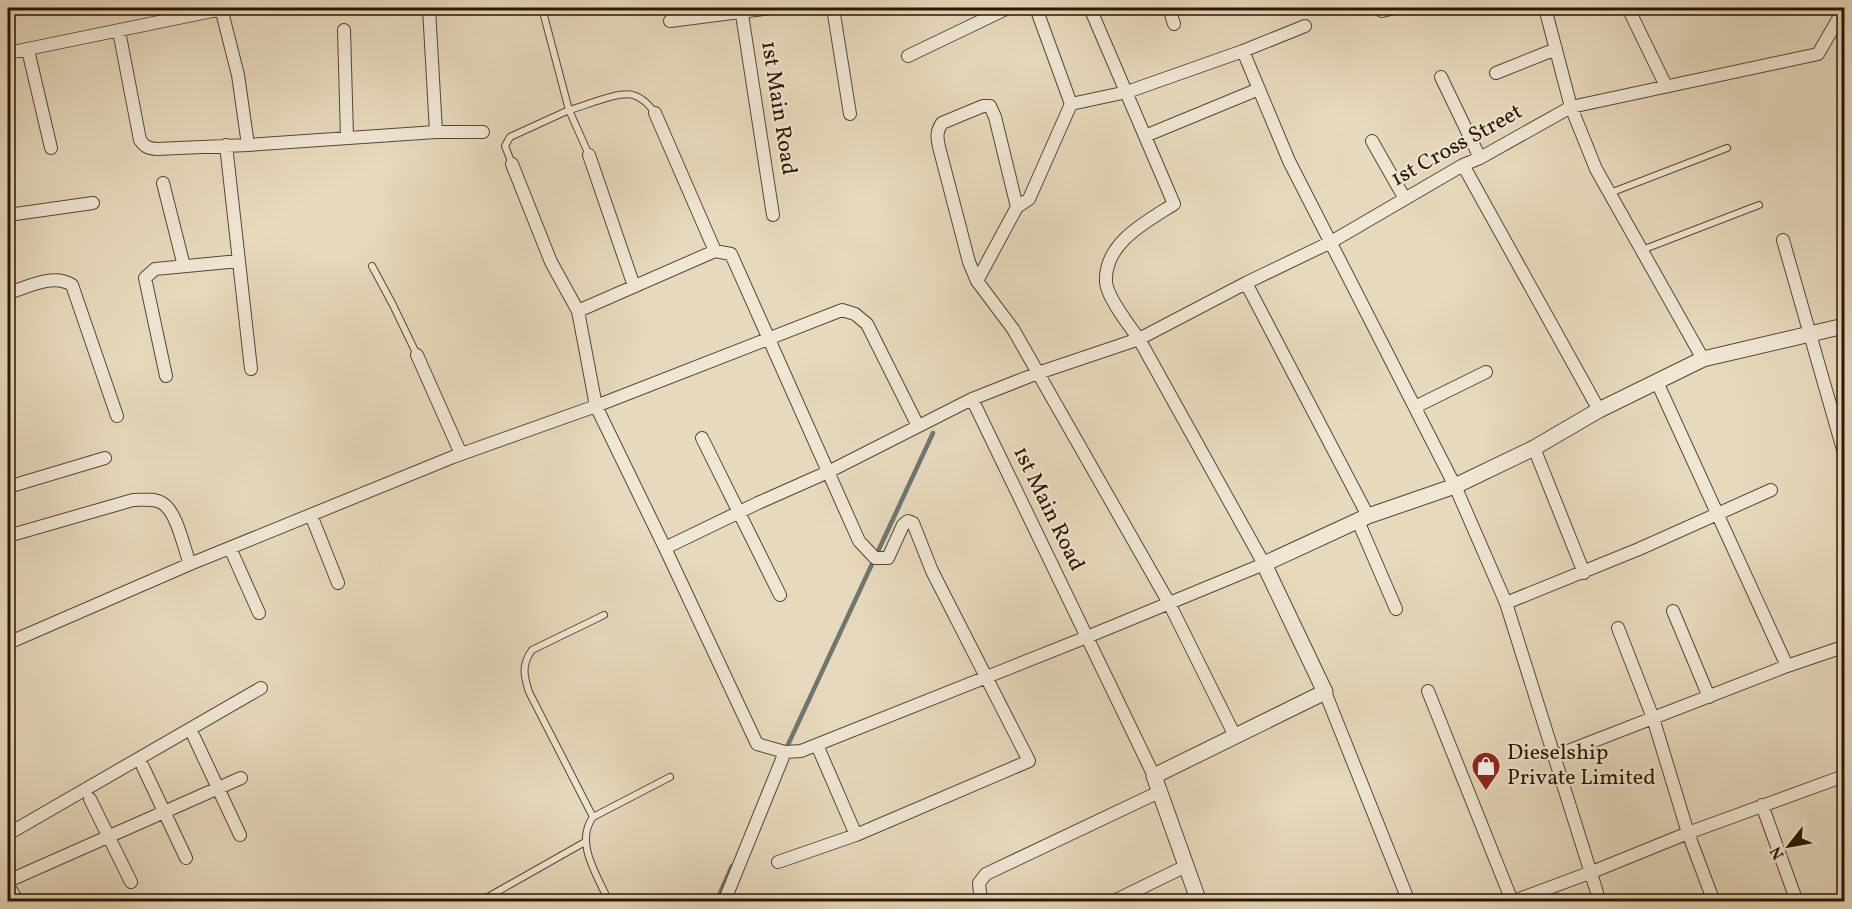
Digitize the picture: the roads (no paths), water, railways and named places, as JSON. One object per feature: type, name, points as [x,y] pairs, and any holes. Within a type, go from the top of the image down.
[{"type":"street","points":[[8,53],[221,8],[238,75],[248,145]]},
{"type":"street","points":[[429,8],[436,132]]},
{"type":"street","points":[[670,21],[771,8]]},
{"type":"street","points":[[832,8],[850,114]]},
{"type":"street","points":[[908,56],[1008,8]]},
{"type":"street","points":[[977,280],[1017,207],[1029,199],[1071,104],[1036,8]]},
{"type":"street","points":[[1090,8],[1174,204],[1118,244],[1110,260],[1106,283],[1122,316],[1139,339],[1264,564],[1325,692],[1409,902]]},
{"type":"street","points":[[1169,8],[1174,24]]},
{"type":"street","points":[[1381,8],[1382,10],[1395,8]]},
{"type":"street","points":[[1545,8],[1572,107],[1596,169],[1703,360]]},
{"type":"street","points":[[1628,8],[1666,86]]},
{"type":"street","name":"1st Cross Street","points":[[665,548],[828,472],[972,399],[1038,373],[1139,339],[1331,242],[1463,165],[1480,158],[1572,107],[1818,54],[1845,9]]},
{"type":"street","name":"1st Main Road","points":[[742,10],[773,215]]},
{"type":"street","points":[[1071,104],[1127,92],[1243,51],[1305,26]]},
{"type":"street","points":[[344,30],[347,137]]},
{"type":"street","points":[[119,31],[140,140],[147,148],[248,145],[436,132],[483,132]]},
{"type":"street","points":[[1496,73],[1556,49]]},
{"type":"street","points":[[28,50],[51,148]]},
{"type":"street","points":[[1243,51],[1289,161],[1455,486],[1506,603],[1600,902]]},
{"type":"street","points":[[1441,77],[1480,158]]},
{"type":"street","points":[[1145,136],[1258,89]]},
{"type":"street","points":[[1017,207],[995,117],[990,106],[983,106],[942,123],[936,136],[969,262],[977,280],[1013,329],[1169,603],[1235,736]]},
{"type":"street","points":[[655,113],[716,251]]},
{"type":"street","points":[[1372,141],[1405,199]]},
{"type":"street","points":[[226,145],[251,369]]},
{"type":"street","points":[[589,155],[634,286]]},
{"type":"street","points":[[512,164],[552,262],[578,310],[596,406],[756,744],[785,752],[801,751],[817,745],[1087,638],[1264,564],[1363,519],[1455,486],[1534,448],[1599,410],[1703,360],[1845,326]]},
{"type":"street","points":[[1463,165],[1599,410]]},
{"type":"street","points":[[163,183],[184,266]]},
{"type":"street","points":[[8,215],[93,203]]},
{"type":"street","points":[[1783,240],[1845,453]]},
{"type":"street","points":[[578,310],[716,251],[731,254],[860,541],[875,558],[888,558],[903,525],[908,521],[913,523],[932,571],[1029,761],[855,835],[778,862]]},
{"type":"street","points":[[166,376],[145,278],[155,269],[239,261]]},
{"type":"street","points":[[8,293],[53,280],[65,281],[72,285],[117,416]]},
{"type":"street","points":[[1246,283],[1363,519],[1396,609]]},
{"type":"street","points":[[8,644],[190,564],[461,454],[596,406],[842,310],[855,314],[867,324],[918,426]]},
{"type":"street","points":[[417,355],[461,454]]},
{"type":"street","points":[[1415,407],[1486,372]]},
{"type":"street","points":[[1657,382],[1787,666]]},
{"type":"street","name":"1st Main Road","points":[[972,399],[1154,776]]},
{"type":"street","points":[[702,438],[780,595]]},
{"type":"street","points":[[1534,448],[1584,573]]},
{"type":"street","points":[[8,487],[105,458]]},
{"type":"street","points":[[1506,603],[1584,573],[1772,490]]},
{"type":"street","points":[[8,536],[133,500],[162,502],[171,510],[190,564]]},
{"type":"street","points":[[311,515],[338,583]]},
{"type":"street","points":[[230,548],[259,613]]},
{"type":"street","points":[[1673,611],[1708,696]]},
{"type":"street","points":[[1618,628],[1653,718],[1688,833],[1714,902]]},
{"type":"street","points":[[1555,756],[1787,666],[1843,647]]},
{"type":"street","points":[[8,834],[261,688]]},
{"type":"street","points":[[1428,691],[1512,901],[1762,805],[1845,776]]},
{"type":"street","points":[[1198,902],[1154,776],[1325,692]]},
{"type":"street","points":[[194,737],[240,835]]},
{"type":"street","points":[[817,745],[855,835]]},
{"type":"street","points":[[724,902],[785,752]]},
{"type":"street","points":[[143,767],[186,858]]},
{"type":"street","points":[[18,902],[8,883],[241,778]]},
{"type":"street","points":[[983,902],[979,883],[986,874],[1160,792]]},
{"type":"street","points":[[90,799],[131,882]]},
{"type":"street","points":[[1762,805],[1797,902]]},
{"type":"street","points":[[1112,902],[1186,866]]},
{"type":"lane","points":[[542,8],[569,110],[589,155]]},
{"type":"lane","points":[[512,164],[505,146],[510,137],[569,110],[624,94],[635,95],[645,101],[655,113]]},
{"type":"lane","points":[[1609,193],[1727,148]]},
{"type":"lane","points":[[1641,250],[1759,205]]},
{"type":"lane","points":[[372,266],[417,355]]},
{"type":"lane","points":[[593,817],[529,692],[524,673],[525,660],[532,650],[604,615]]},
{"type":"lane","points":[[609,902],[592,865],[585,842],[586,826],[593,817],[670,777]]},
{"type":"lane","points":[[479,902],[585,842]]},
{"type":"waterway","points":[[786,749],[933,433]]},
{"type":"waterway","points":[[716,902],[732,866]]},
{"type":"place","name":"Dieselship Private Limited","points":[[1486,792]]}]
